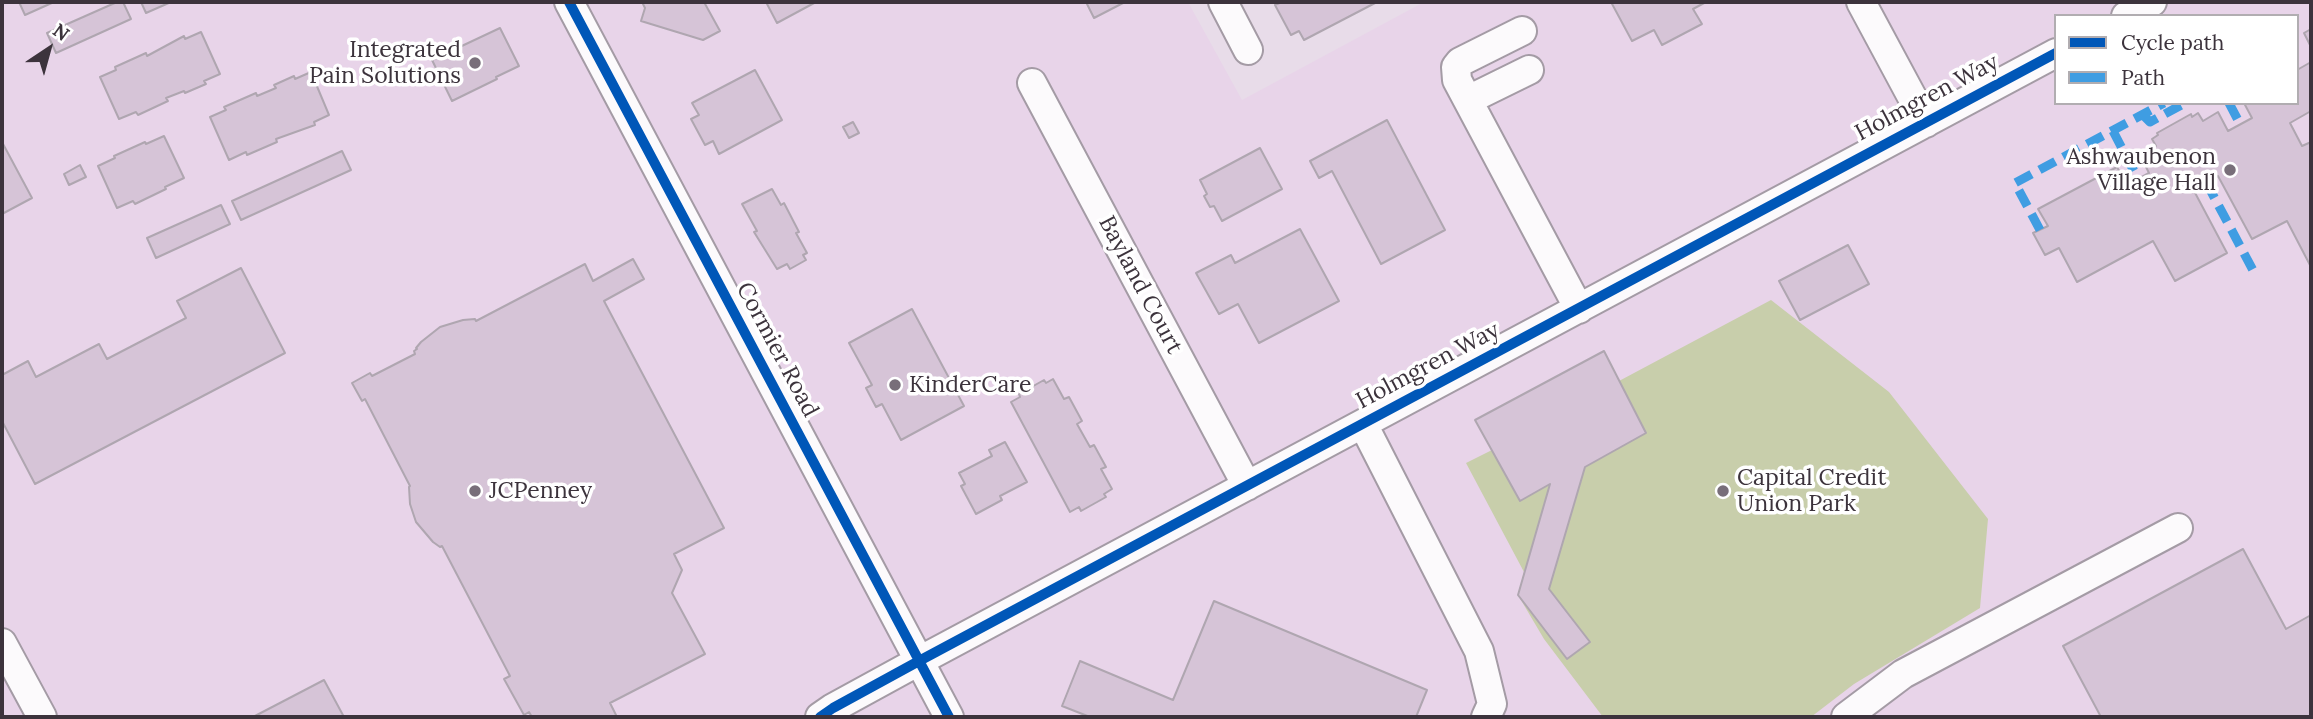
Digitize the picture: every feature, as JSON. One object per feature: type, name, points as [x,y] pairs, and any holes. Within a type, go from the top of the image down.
[{"type":"street","name":"Cormier Road","points":[[569,2],[949,717]]},
{"type":"street","points":[[1223,2],[1248,50]]},
{"type":"street","points":[[1861,2],[1926,123]]},
{"type":"street","points":[[2130,14],[2152,2]]},
{"type":"street","points":[[1522,31],[1460,62],[1456,68],[1457,80],[1578,309]]},
{"type":"street","name":"Holmgren Way","points":[[820,717],[919,661],[2054,54]]},
{"type":"street","points":[[1468,100],[1529,70]]},
{"type":"street","name":"Bayland Court","points":[[1032,83],[1247,486]]},
{"type":"street","points":[[1363,424],[1479,651],[1492,704],[1486,717]]},
{"type":"street","points":[[1846,717],[1903,674],[2178,528]]},
{"type":"street","points":[[2,643],[42,717]]},
{"type":"shaded area","points":[[2,2],[1188,2],[1242,100],[1424,2],[2311,2],[2311,717],[2,717]]},
{"type":"green space","name":"Capital Credit Union Park","points":[[1771,300],[1889,392],[1988,519],[1980,608],[1854,684],[1811,717],[1603,717],[1544,639],[1518,595],[1524,572],[1466,463],[1492,450],[1475,420],[1604,351],[1619,381]]},
{"type":"building","points":[[19,2],[54,2],[25,15]]},
{"type":"building","points":[[117,2],[123,2],[131,19],[56,53],[47,33]]},
{"type":"building","points":[[141,2],[171,2],[146,13]]},
{"type":"building","points":[[642,2],[704,2],[720,31],[703,40],[641,21],[645,8]]},
{"type":"building","points":[[766,2],[816,2],[777,23]]},
{"type":"building","points":[[1086,2],[1125,2],[1094,18]]},
{"type":"building","points":[[1282,2],[1377,2],[1304,40],[1299,31],[1291,35],[1275,5]]},
{"type":"building","points":[[1611,2],[1706,2],[1693,9],[1702,24],[1662,45],[1654,30],[1632,41]]},
{"type":"building","name":"Integrated Pain Solutions","points":[[500,28],[519,66],[452,101],[432,60]]},
{"type":"building","points":[[2311,29],[2311,47],[2304,33]]},
{"type":"building","points":[[201,32],[220,74],[204,81],[206,84],[166,98],[168,101],[138,115],[136,112],[119,119],[100,77],[116,70],[115,67],[146,53],[147,56],[184,36],[185,39]]},
{"type":"building","name":"Ashwaubenon Village Hall","points":[[2311,62],[2311,111],[2290,123],[2302,146],[2311,142],[2311,267],[2287,221],[2252,239],[2218,176],[2193,189],[2227,253],[2175,281],[2153,241],[2077,282],[2059,248],[2045,255],[2033,233],[2048,226],[2038,209],[2117,167],[2127,185],[2149,173],[2140,155],[2156,146],[2152,139],[2157,133],[2191,114],[2192,117],[2198,113],[2203,121],[2218,112],[2228,131],[2252,118],[2245,105],[2299,105],[2299,69]]},
{"type":"building","points":[[755,70],[782,120],[719,154],[713,141],[705,145],[691,119],[699,115],[692,103]]},
{"type":"building","points":[[311,72],[329,115],[314,122],[315,125],[276,139],[277,142],[247,155],[246,152],[229,160],[210,117],[226,110],[224,107],[256,93],[257,96],[276,88],[274,85],[294,76],[295,79]]},
{"type":"building","points":[[1387,120],[1445,230],[1381,264],[1332,171],[1319,178],[1310,161]]},
{"type":"building","points":[[853,122],[859,133],[849,138],[843,127]]},
{"type":"building","points":[[164,136],[184,178],[135,204],[133,201],[117,208],[98,166],[115,158],[114,156]]},
{"type":"building","points":[[2,142],[32,198],[2,214]]},
{"type":"building","points":[[1260,148],[1282,189],[1222,221],[1214,206],[1210,207],[1204,196],[1207,194],[1200,180]]},
{"type":"building","points":[[342,151],[351,170],[241,220],[232,201]]},
{"type":"building","points":[[80,165],[86,177],[69,185],[64,174]]},
{"type":"building","points":[[772,189],[781,205],[784,203],[807,253],[803,255],[806,260],[790,269],[787,264],[777,269],[754,232],[757,231],[742,204]]},
{"type":"building","points":[[221,205],[230,224],[156,258],[147,238]]},
{"type":"building","points":[[1300,229],[1339,301],[1259,343],[1238,304],[1219,314],[1196,273],[1231,255],[1235,263]]},
{"type":"building","points":[[1848,245],[1869,284],[1800,320],[1779,281]]},
{"type":"building","points":[[633,259],[644,279],[604,301],[724,528],[674,554],[682,570],[672,593],[705,654],[610,703],[617,717],[532,717],[529,712],[524,715],[504,679],[510,676],[442,546],[433,542],[416,522],[410,504],[410,486],[365,399],[362,401],[352,383],[415,354],[414,351],[421,342],[440,327],[463,320],[476,321],[585,264],[593,281]]},
{"type":"building","points":[[241,268],[285,353],[35,484],[2,421],[2,375],[28,361],[36,377],[99,344],[107,359],[186,318],[177,301]]},
{"type":"building","points":[[912,309],[964,406],[901,440],[882,404],[876,407],[866,388],[872,385],[849,343]]},
{"type":"building","points":[[1604,351],[1646,433],[1585,467],[1549,589],[1590,642],[1567,659],[1518,595],[1550,484],[1520,501],[1475,420]]},
{"type":"building","points":[[1053,379],[1064,399],[1069,397],[1082,421],[1077,424],[1090,447],[1094,445],[1106,467],[1101,469],[1112,489],[1104,494],[1106,497],[1081,511],[1079,507],[1070,512],[1011,402],[1020,397],[1019,394],[1044,380],[1046,383]]},
{"type":"building","points":[[1005,442],[1027,482],[1000,496],[1002,500],[976,514],[961,486],[965,484],[959,473],[992,456],[989,450]]},
{"type":"building","points":[[2243,549],[2286,629],[2311,615],[2311,717],[2101,717],[2063,646]]},
{"type":"building","points":[[1214,601],[1427,690],[1416,717],[1090,717],[1062,706],[1080,661],[1173,700]]},
{"type":"building","points":[[324,680],[344,717],[253,717]]},
{"type":"marked path","points":[[2040,230],[2015,183],[2160,105]]},
{"type":"marked path","points":[[2143,115],[2150,122],[2181,105]]},
{"type":"marked path","points":[[2230,105],[2240,124]]},
{"type":"marked path","points":[[2113,131],[2138,179]]},
{"type":"marked path","points":[[2206,182],[2255,274]]},
{"type":"cycle path","points":[[569,2],[949,717]]},
{"type":"cycle path","points":[[820,717],[919,661],[2054,54]]},
{"type":"place","name":"Integrated Pain Solutions","points":[[475,63]]},
{"type":"place","name":"Ashwaubenon Village Hall","points":[[2230,170]]},
{"type":"place","name":"KinderCare","points":[[895,385]]},
{"type":"place","name":"JCPenney","points":[[475,491]]},
{"type":"place","name":"Capital Credit Union Park","points":[[1723,491]]}]
